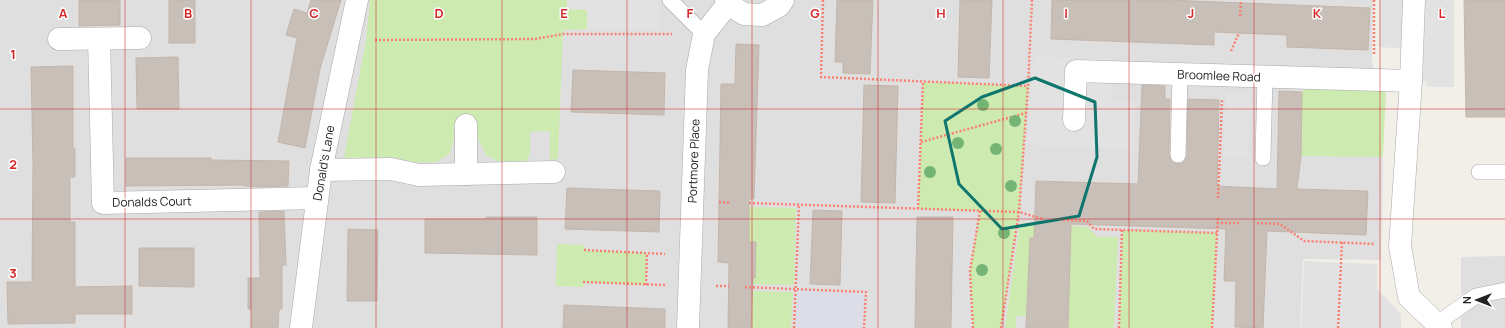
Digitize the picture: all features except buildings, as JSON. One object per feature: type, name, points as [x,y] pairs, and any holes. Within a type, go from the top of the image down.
[{"type":"street","name":"Donald's Lane","points":[[301,328],[321,170],[357,0]]},
{"type":"street","name":"Portmore Place","points":[[688,328],[697,70],[704,34],[727,2],[744,14],[762,15],[779,6],[783,0]]},
{"type":"street","points":[[1414,0],[1411,80],[1400,246],[1409,297],[1438,326]]},
{"type":"street","points":[[59,39],[140,38]]},
{"type":"street","name":"Donalds Court","points":[[99,39],[104,203],[317,198]]},
{"type":"street","name":"Broomlee Road","points":[[1074,120],[1076,71],[1411,80]]},
{"type":"street","points":[[466,125],[466,174]]},
{"type":"street","points":[[321,170],[391,169],[420,175],[554,172]]},
{"type":"lane","points":[[670,0],[704,34]]},
{"type":"lane","points":[[1178,155],[1180,74]]},
{"type":"lane","points":[[1263,158],[1265,77]]},
{"type":"lane","points":[[1479,172],[1505,172]]},
{"type":"lane","points":[[1438,326],[1476,296],[1505,290]]},
{"type":"path","points":[[823,0],[821,77],[1028,86]]},
{"type":"path","points":[[1001,328],[1019,212],[1028,86],[1032,0]]},
{"type":"path","points":[[1240,16],[1241,0]]},
{"type":"path","points":[[1374,0],[1374,58]]},
{"type":"path","points":[[1218,198],[1223,76],[1227,60],[1239,33]]},
{"type":"path","points":[[349,40],[535,39],[563,34],[704,34]]},
{"type":"path","points":[[918,209],[923,82]]},
{"type":"path","points":[[921,142],[1026,113]]},
{"type":"path","points":[[749,203],[1019,212],[1043,219]]},
{"type":"path","points":[[794,328],[800,205]]},
{"type":"path","points":[[973,328],[970,271],[980,211]]},
{"type":"path","points":[[1212,328],[1218,216]]},
{"type":"path","points":[[1063,220],[1087,221],[1094,229],[1217,233]]},
{"type":"path","points":[[1217,223],[1239,223]]},
{"type":"path","points":[[1257,223],[1280,224],[1304,241],[1400,246]]},
{"type":"path","points":[[1118,328],[1122,230]]},
{"type":"path","points":[[1338,328],[1342,242]]},
{"type":"path","points":[[584,250],[690,255]]},
{"type":"path","points":[[646,285],[647,253]]},
{"type":"path","points":[[583,282],[646,285],[689,284]]},
{"type":"path","points":[[745,287],[866,292],[864,328]]},
{"type":"highlighted area","points":[[1035,78],[1095,102],[1097,157],[1079,216],[1002,229],[959,184],[945,121],[982,97]]},
{"type":"shaded area","points":[[0,0],[1373,0],[1372,58],[1383,164],[1381,260],[1303,259],[1300,328],[0,328]]},
{"type":"shaded area","points":[[567,0],[659,0],[659,30],[587,29],[587,10],[567,9]]},
{"type":"shaded area","points":[[1379,0],[1454,0],[1454,87],[1428,87],[1407,49],[1379,47]]},
{"type":"shaded area","points":[[1034,57],[1114,59],[1112,101],[1135,102],[1134,150],[1027,145]]},
{"type":"shaded area","points":[[1226,93],[1250,94],[1248,158],[1224,157]]},
{"type":"shaded area","points":[[1505,256],[1505,328],[1461,328],[1461,257]]},
{"type":"shaded area","points":[[1304,261],[1377,264],[1377,289],[1401,314],[1401,328],[1301,328]]},
{"type":"shaded area","points":[[796,289],[866,292],[864,328],[794,328]]},
{"type":"green space","points":[[370,0],[567,0],[567,9],[587,9],[587,29],[563,30],[558,159],[550,160],[550,131],[530,132],[530,154],[526,161],[497,161],[486,155],[478,139],[477,122],[454,123],[454,139],[450,153],[437,162],[412,162],[393,157],[344,158],[366,40]]},
{"type":"green space","points":[[923,82],[1028,86],[1019,212],[1001,328],[973,328],[970,271],[980,211],[918,209]]},
{"type":"green space","points":[[1307,87],[1386,90],[1383,157],[1301,156],[1302,92]]},
{"type":"green space","points":[[749,207],[796,208],[794,285],[745,284],[745,277],[755,277],[756,242],[748,242]]},
{"type":"green space","points":[[1020,223],[1043,223],[1042,239],[1030,239],[1029,276],[1041,297],[1027,297],[1026,316],[1016,316],[1016,328],[1005,328]]},
{"type":"green space","points":[[1071,226],[1088,227],[1097,237],[1118,237],[1114,328],[1068,328]]},
{"type":"green space","points":[[1122,230],[1217,233],[1212,328],[1119,328]]},
{"type":"green space","points":[[557,244],[584,245],[586,250],[647,253],[646,285],[585,282],[583,287],[556,286]]},
{"type":"green space","points":[[752,291],[793,292],[791,328],[751,328]]}]
